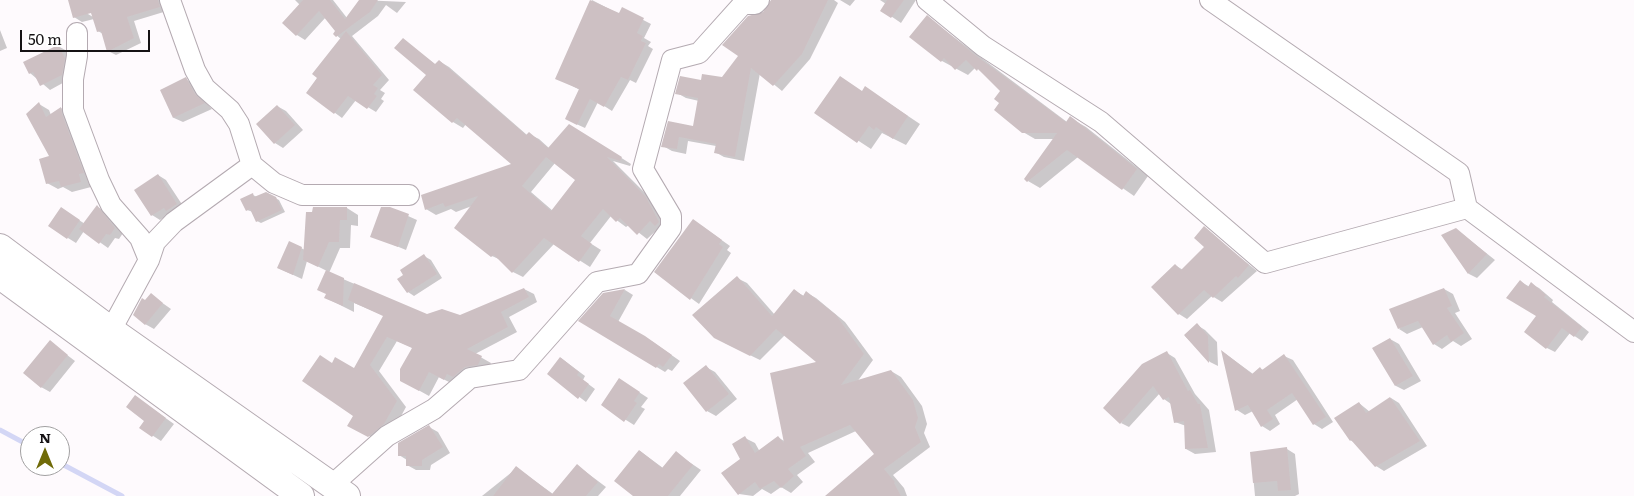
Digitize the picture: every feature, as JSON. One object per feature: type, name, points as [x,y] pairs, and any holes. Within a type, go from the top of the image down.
[{"type":"main road","points":[[0,248],[111,330],[339,491]]},
{"type":"main road","points":[[0,276],[302,496]]},
{"type":"street","points":[[170,0],[195,70],[205,88],[230,110],[239,124],[252,165],[274,183],[302,195],[409,195]]},
{"type":"street","points":[[339,491],[387,436],[434,409],[470,378],[519,370],[597,282],[638,274],[671,228],[671,216],[642,169],[672,60],[699,53],[742,4],[755,4],[759,0]]},
{"type":"street","points":[[927,0],[983,46],[1101,122],[1265,263],[1467,208]]},
{"type":"street","points":[[1210,0],[1459,173],[1467,208],[1634,332]]},
{"type":"street","points":[[77,33],[77,56],[73,79],[73,110],[99,180],[111,205],[140,238],[149,260]]},
{"type":"street","points":[[111,330],[149,260],[155,242],[174,222],[252,165]]},
{"type":"building","points":[[68,0],[158,0],[160,7],[127,17],[134,38],[107,52],[101,31],[97,32],[91,13],[73,18]]},
{"type":"building","points":[[303,0],[330,0],[345,19],[359,0],[378,0],[370,12],[336,37],[333,34],[335,31],[319,11],[296,36],[282,23]]},
{"type":"building","points":[[590,0],[619,13],[622,7],[644,18],[637,33],[643,36],[641,41],[646,43],[628,80],[621,77],[604,107],[590,99],[577,125],[565,119],[579,89],[555,79]]},
{"type":"building","points":[[771,0],[828,0],[802,54],[773,86],[751,68],[735,157],[714,153],[716,144],[679,137],[677,149],[661,147],[668,121],[693,126],[698,98],[675,94],[680,76],[701,80],[702,74],[722,77],[738,56],[722,45],[748,16],[763,12]]},
{"type":"building","points":[[887,0],[904,0],[891,18],[880,11]]},
{"type":"building","points":[[927,15],[975,55],[1066,122],[1070,116],[1137,169],[1122,190],[1067,150],[1027,182],[1024,179],[1057,133],[1022,133],[994,110],[999,103],[994,99],[1000,91],[978,69],[977,71],[966,60],[955,70],[944,58],[941,62],[909,37]]},
{"type":"building","points":[[346,31],[382,75],[373,85],[378,88],[374,94],[377,96],[367,109],[348,96],[334,114],[306,93],[317,78],[312,74]]},
{"type":"building","points":[[403,38],[435,64],[439,60],[526,135],[529,132],[548,148],[569,124],[622,157],[620,161],[607,157],[646,197],[659,222],[655,226],[650,221],[637,235],[620,218],[616,222],[603,209],[581,236],[592,244],[579,262],[544,238],[512,273],[494,255],[491,257],[454,228],[478,196],[445,207],[443,203],[425,210],[421,195],[511,164],[457,118],[452,123],[413,90],[426,75],[394,48]],"holes":[[[546,157],[575,180],[551,211],[522,186]]]},
{"type":"building","points":[[58,45],[65,58],[62,75],[40,86],[33,72],[29,74],[23,62]]},
{"type":"building","points":[[840,76],[862,91],[865,86],[908,116],[893,139],[876,127],[874,130],[869,126],[857,143],[814,113]]},
{"type":"building","points":[[186,77],[195,94],[205,103],[173,118],[160,90]]},
{"type":"building","points":[[39,102],[46,117],[61,107],[84,173],[79,174],[81,182],[61,187],[59,181],[46,184],[39,159],[49,156],[26,114]]},
{"type":"building","points":[[277,105],[295,125],[274,144],[256,124]]},
{"type":"building","points":[[158,174],[177,204],[166,211],[164,208],[151,216],[134,190]]},
{"type":"building","points":[[266,192],[276,197],[282,210],[256,222],[250,209],[246,211],[240,199],[253,193],[254,197]]},
{"type":"building","points":[[97,205],[115,228],[110,235],[106,234],[99,244],[79,229]]},
{"type":"building","points":[[61,207],[80,220],[67,239],[48,226]]},
{"type":"building","points":[[313,207],[347,207],[347,220],[340,220],[339,242],[329,242],[318,267],[303,260],[306,212],[312,212]]},
{"type":"building","points":[[381,207],[390,207],[409,214],[398,247],[370,237]]},
{"type":"building","points":[[693,219],[722,240],[719,244],[723,247],[690,300],[654,272]]},
{"type":"building","points":[[1204,226],[1249,265],[1238,278],[1236,276],[1213,298],[1204,290],[1178,315],[1151,287],[1175,264],[1181,270],[1204,247],[1194,238]]},
{"type":"building","points":[[1456,228],[1487,254],[1468,274],[1441,235]]},
{"type":"building","points":[[289,241],[302,247],[293,275],[277,268]]},
{"type":"building","points":[[424,254],[437,274],[407,293],[397,279],[403,275],[400,270]]},
{"type":"building","points":[[326,270],[344,278],[343,306],[324,298],[326,294],[317,290]]},
{"type":"building","points":[[737,276],[772,316],[794,289],[803,296],[806,291],[836,315],[864,354],[841,385],[891,370],[913,400],[918,418],[915,427],[921,442],[884,469],[895,482],[901,496],[825,496],[874,454],[850,425],[800,447],[806,456],[788,469],[794,476],[781,488],[774,481],[760,489],[755,482],[738,495],[721,473],[740,459],[732,444],[745,436],[755,453],[778,436],[784,443],[770,373],[816,362],[776,329],[750,356],[714,338],[692,315]]},
{"type":"building","points":[[1520,280],[1528,287],[1531,282],[1546,295],[1544,297],[1582,327],[1574,337],[1562,328],[1546,349],[1524,332],[1536,316],[1506,298]]},
{"type":"building","points":[[354,283],[427,314],[442,309],[460,315],[524,288],[529,297],[501,312],[508,327],[467,349],[482,356],[478,365],[465,367],[453,377],[447,374],[444,380],[429,372],[419,391],[400,381],[400,369],[412,348],[387,337],[370,365],[397,401],[384,424],[368,437],[347,426],[353,416],[302,381],[320,355],[332,363],[335,357],[354,368],[383,316],[348,300]]},
{"type":"building","points":[[1444,288],[1452,306],[1447,308],[1464,333],[1451,342],[1447,335],[1433,345],[1418,321],[1398,329],[1389,309]]},
{"type":"building","points":[[625,289],[610,316],[645,336],[672,355],[663,367],[659,364],[656,368],[578,321],[603,293]]},
{"type":"building","points":[[151,293],[163,303],[145,325],[133,315],[142,298],[145,300]]},
{"type":"building","points":[[1197,323],[1208,336],[1209,363],[1184,335]]},
{"type":"building","points":[[1390,338],[1413,376],[1395,386],[1372,348]]},
{"type":"building","points":[[50,340],[68,355],[41,388],[23,373]]},
{"type":"building","points":[[1221,350],[1252,374],[1260,367],[1262,370],[1284,354],[1326,417],[1313,425],[1292,393],[1267,410],[1273,419],[1261,427],[1248,405],[1235,411]]},
{"type":"building","points":[[1167,351],[1188,391],[1190,390],[1198,404],[1200,404],[1208,448],[1185,449],[1184,421],[1174,423],[1169,397],[1163,400],[1153,386],[1120,424],[1103,408],[1142,364]]},
{"type":"building","points":[[560,357],[579,372],[577,375],[589,384],[578,399],[547,374]]},
{"type":"building","points":[[706,365],[729,394],[706,412],[683,383]]},
{"type":"building","points":[[619,378],[640,392],[634,401],[637,403],[624,422],[601,405]]},
{"type":"building","points":[[135,395],[166,418],[152,437],[139,428],[144,421],[126,407]]},
{"type":"building","points":[[1390,397],[1420,441],[1375,467],[1350,441],[1334,418],[1359,402],[1366,413]]},
{"type":"building","points":[[429,425],[443,447],[422,460],[422,466],[406,466],[406,456],[398,456],[398,443]]},
{"type":"building","points":[[1287,447],[1291,490],[1278,491],[1277,481],[1253,483],[1250,452]]},
{"type":"building","points":[[639,450],[662,468],[676,451],[693,465],[668,496],[633,496],[614,481]]},
{"type":"building","points":[[577,464],[598,482],[586,496],[493,496],[516,466],[552,494]]},
{"type":"waterway","points":[[0,430],[20,441]]},
{"type":"waterway","points":[[70,468],[122,496]]}]
